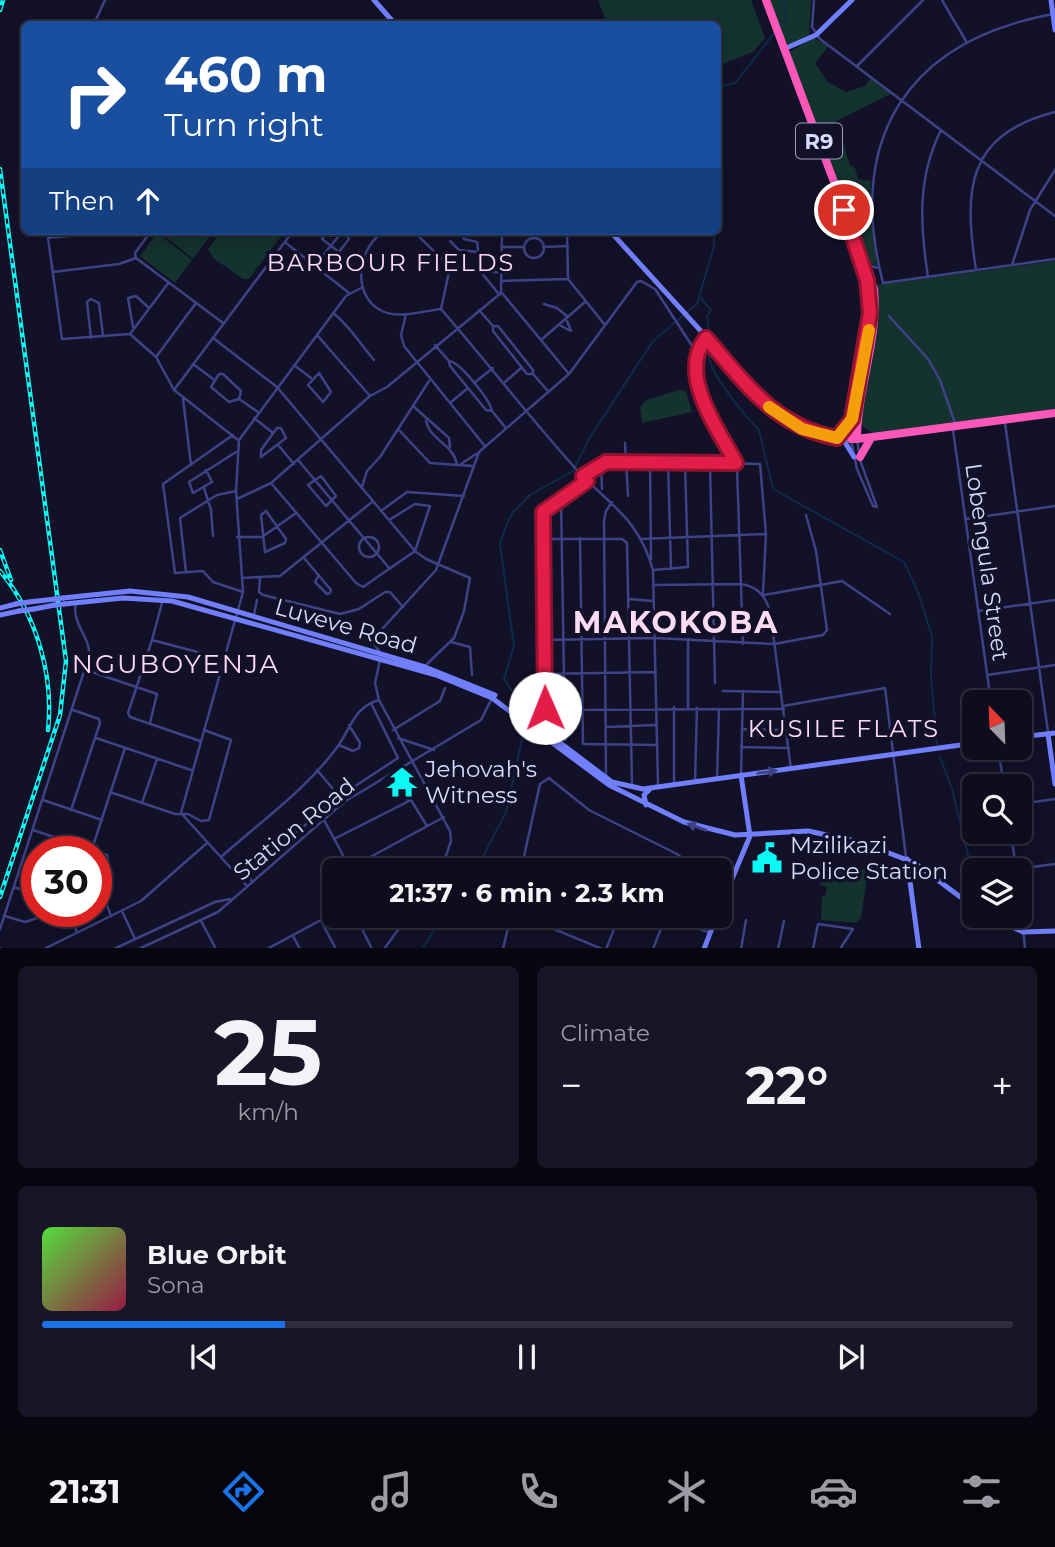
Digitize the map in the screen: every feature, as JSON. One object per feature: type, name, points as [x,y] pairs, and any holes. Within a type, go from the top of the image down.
[{"type":"highway","name":"R9","points":[[766,0],[874,289],[875,315],[855,419],[847,439]]},
{"type":"highway","points":[[855,419],[847,439],[873,438],[1055,412]]},
{"type":"highway","points":[[855,419],[873,438]]},
{"type":"highway","points":[[857,457],[873,438]]},
{"type":"street","points":[[95,21],[105,0]]},
{"type":"street","points":[[374,0],[392,21]]},
{"type":"street","points":[[814,0],[812,27],[816,35],[1055,216]]},
{"type":"street","points":[[784,49],[816,35],[852,0]]},
{"type":"street","points":[[857,65],[923,0]]},
{"type":"street","points":[[942,0],[966,41]]},
{"type":"street","points":[[1051,0],[1055,30]]},
{"type":"street","points":[[1053,14],[1009,23],[966,41],[929,69],[901,100],[884,132],[872,177],[873,228],[883,283],[1055,259]]},
{"type":"street","points":[[976,270],[969,200],[979,160],[1013,129],[1055,111]]},
{"type":"street","points":[[928,277],[921,204],[930,156],[942,130]]},
{"type":"street","points":[[1013,265],[1034,201],[1055,170]]},
{"type":"street","points":[[48,235],[60,337],[64,340],[130,334],[156,356],[174,390],[239,440]]},
{"type":"street","points":[[48,238],[74,235]]},
{"type":"street","points":[[148,235],[135,253],[136,258],[223,323]]},
{"type":"street","points":[[174,390],[290,235]]},
{"type":"street","points":[[324,235],[321,238],[341,251],[349,239],[346,235]]},
{"type":"street","points":[[315,265],[341,235]]},
{"type":"street","points":[[377,235],[360,270],[361,288],[379,310],[392,314],[442,309]]},
{"type":"street","points":[[419,235],[449,272],[442,309]]},
{"type":"street","points":[[462,235],[464,239],[477,242],[481,272],[569,374]]},
{"type":"street","points":[[236,499],[271,483],[370,396],[387,387],[500,293],[502,235]]},
{"type":"street","points":[[567,235],[568,279],[605,325]]},
{"type":"street","points":[[614,235],[778,416],[802,429],[847,439],[857,457],[877,507],[867,494],[857,457],[847,439]]},
{"type":"street","points":[[539,237],[543,247],[541,257],[528,257],[525,247],[526,241],[539,237]]},
{"type":"street","points":[[450,241],[459,250],[477,252]]},
{"type":"street","points":[[285,242],[349,293]]},
{"type":"street","points":[[543,247],[568,246]]},
{"type":"street","points":[[503,247],[525,247]]},
{"type":"street","points":[[52,272],[120,264],[136,258]]},
{"type":"street","points":[[865,265],[879,268]]},
{"type":"street","points":[[449,272],[502,272]]},
{"type":"street","points":[[502,281],[568,279]]},
{"type":"street","points":[[446,858],[452,836],[444,817],[393,730],[379,700],[375,683],[381,657],[373,642],[374,638],[439,565],[472,466],[484,445],[569,374],[640,281],[655,289],[696,352]]},
{"type":"street","points":[[130,334],[169,282]]},
{"type":"street","points":[[181,813],[243,592],[236,499],[239,440],[349,293],[361,288]]},
{"type":"street","points":[[134,329],[128,298],[136,296],[149,308]]},
{"type":"street","points":[[91,338],[87,302],[94,299],[99,303],[103,336]]},
{"type":"street","points":[[541,340],[561,326],[585,302]]},
{"type":"street","points":[[156,356],[196,303]]},
{"type":"street","points":[[544,304],[557,308],[567,319],[571,331],[561,326]]},
{"type":"street","points":[[442,309],[577,470],[628,519],[641,539],[653,569],[656,672],[654,788],[644,795],[646,805]]},
{"type":"street","points":[[479,310],[493,326],[498,326],[548,391]]},
{"type":"street","points":[[333,313],[346,323],[374,360]]},
{"type":"street","points":[[406,313],[401,339],[429,381],[484,445]]},
{"type":"street","name":"Lobengula Street","points":[[889,316],[928,359],[940,380],[954,426],[989,690]]},
{"type":"street","points":[[493,326],[492,331],[522,368],[528,375],[533,374]]},
{"type":"street","points":[[317,335],[370,396]]},
{"type":"street","points":[[213,338],[277,387],[415,551],[470,578],[464,611],[451,642],[425,667]]},
{"type":"street","points":[[706,338],[696,352],[695,369],[702,394],[736,463],[741,536],[743,644]]},
{"type":"street","points":[[435,345],[486,410],[492,411]]},
{"type":"street","points":[[449,361],[456,362],[474,383],[505,427]]},
{"type":"street","points":[[193,364],[213,379]]},
{"type":"street","points":[[294,365],[312,379]]},
{"type":"street","points":[[474,383],[493,368]]},
{"type":"street","points":[[505,382],[522,368]]},
{"type":"street","points":[[223,374],[241,391],[239,399],[229,402],[211,387],[213,379],[223,374]]},
{"type":"street","points":[[322,374],[331,392],[325,402],[309,388],[312,379],[322,374]]},
{"type":"street","points":[[362,487],[367,471],[429,381]]},
{"type":"street","points":[[450,403],[468,388]]},
{"type":"street","points":[[183,397],[191,465]]},
{"type":"street","points":[[239,399],[258,412]]},
{"type":"street","points":[[413,406],[449,438],[458,465]]},
{"type":"street","points":[[254,418],[273,433]]},
{"type":"street","points":[[426,419],[427,427],[450,447]]},
{"type":"street","points":[[1004,420],[1038,668],[1052,733],[1055,784]]},
{"type":"street","points":[[281,428],[287,436],[279,446],[264,457],[260,456],[273,433],[281,428]]},
{"type":"street","points":[[398,429],[430,463],[472,466]]},
{"type":"street","points":[[233,435],[163,484],[174,570],[178,574],[203,571],[213,582],[243,592]]},
{"type":"street","points":[[625,443],[628,496]]},
{"type":"street","points":[[279,446],[294,464]]},
{"type":"street","points":[[206,470],[212,480],[193,494],[187,484],[206,470],[237,451]]},
{"type":"street","points":[[458,465],[479,452]]},
{"type":"street","points":[[298,460],[390,569]]},
{"type":"street","points":[[583,476],[601,463],[626,460],[761,465],[766,534],[763,594],[770,609],[791,769]]},
{"type":"street","points":[[650,461],[650,561]]},
{"type":"street","points":[[668,462],[671,569]]},
{"type":"street","points":[[601,463],[601,488]]},
{"type":"street","points":[[653,569],[688,567],[685,464]]},
{"type":"street","points":[[710,464],[715,683]]},
{"type":"street","points":[[321,476],[335,494],[334,501],[324,507],[309,487],[314,479],[321,476]]},
{"type":"street","points":[[587,481],[543,512],[546,710],[743,710],[783,707],[885,688],[919,948]]},
{"type":"street","points":[[271,483],[363,587],[415,551],[430,506],[415,504],[389,520]]},
{"type":"street","points":[[204,488],[209,500],[213,536]]},
{"type":"street","points":[[186,573],[180,518],[209,500],[236,491]]},
{"type":"street","points":[[380,511],[407,492],[464,496]]},
{"type":"street","points":[[561,499],[565,740]]},
{"type":"street","points":[[242,578],[280,576],[372,502]]},
{"type":"street","points":[[606,778],[608,745],[604,539],[605,514],[612,502]]},
{"type":"street","points":[[966,519],[1055,506]]},
{"type":"street","points":[[263,512],[286,539],[285,543],[265,552],[262,537],[263,512]]},
{"type":"street","points":[[237,537],[262,537],[279,528],[297,513]]},
{"type":"street","points":[[543,640],[655,638],[774,644],[826,633],[821,584],[806,515]]},
{"type":"street","points":[[369,534],[381,548],[377,554],[368,559],[358,546],[369,534]]},
{"type":"street","points":[[641,539],[766,534]]},
{"type":"street","points":[[580,538],[583,745],[656,745]]},
{"type":"street","points":[[542,539],[622,539],[628,547],[632,788]]},
{"type":"street","points":[[304,558],[319,575],[331,590],[330,593],[327,594],[315,582],[319,575]]},
{"type":"street","points":[[260,578],[260,592],[263,595],[333,614],[359,609],[387,592],[403,607]]},
{"type":"street","points":[[653,585],[740,584],[752,586],[763,594],[845,582],[890,614]]},
{"type":"street","name":"Luveve Road","points":[[0,615],[29,603],[145,591],[188,597],[237,615]]},
{"type":"street","name":"Luveve Road","points":[[63,601],[76,603],[123,598],[163,599],[253,619],[436,675],[492,698],[522,716]]},
{"type":"street","points":[[163,599],[128,715],[200,741]]},
{"type":"street","points":[[629,599],[654,601]]},
{"type":"street","points":[[253,619],[257,600]]},
{"type":"street","points":[[979,611],[1055,600]]},
{"type":"street","name":"Luveve Road","points":[[0,608],[34,609],[55,602]]},
{"type":"street","points":[[0,929],[86,670],[89,645],[76,619],[76,603]]},
{"type":"street","points":[[688,639],[688,708]]},
{"type":"street","points":[[152,640],[224,659]]},
{"type":"street","points":[[451,642],[470,647],[472,675]]},
{"type":"street","name":"Luveve Road","points":[[381,657],[425,667],[484,689],[606,783],[646,805],[699,828],[750,836],[790,831],[828,833],[907,859],[962,898]]},
{"type":"street","points":[[987,675],[1055,666]]},
{"type":"street","points":[[86,670],[158,695],[149,724]]},
{"type":"street","points":[[544,674],[656,672]]},
{"type":"street","points":[[393,730],[440,701],[445,688]]},
{"type":"street","points":[[723,691],[781,692]]},
{"type":"street","points":[[732,879],[750,836],[741,775],[743,691]]},
{"type":"street","name":"Station Road","points":[[139,948],[201,920],[233,899],[344,802],[413,764],[481,720],[492,698]]},
{"type":"street","points":[[221,857],[317,771],[339,745],[354,716],[379,700]]},
{"type":"street","points":[[252,881],[248,876],[249,872],[340,796],[382,770],[399,755],[371,703]]},
{"type":"street","points":[[674,708],[674,785]]},
{"type":"street","points":[[695,782],[697,708]]},
{"type":"street","points":[[717,779],[719,709]]},
{"type":"street","points":[[71,810],[100,720],[73,710]]},
{"type":"street","name":"Luveve Road","points":[[531,723],[606,778],[632,788],[654,788],[962,745]]},
{"type":"street","points":[[339,745],[352,751],[359,748],[349,725]]},
{"type":"street","points":[[607,727],[655,725]]},
{"type":"street","points":[[742,729],[786,730]]},
{"type":"street","points":[[110,792],[204,821],[213,813],[231,740],[204,730]]},
{"type":"street","points":[[1032,736],[1052,733]]},
{"type":"street","points":[[96,738],[191,770]]},
{"type":"street","points":[[398,738],[413,746],[434,750]]},
{"type":"street","points":[[741,747],[789,748]]},
{"type":"street","points":[[96,836],[125,748]]},
{"type":"street","points":[[142,803],[157,759]]},
{"type":"street","points":[[382,770],[387,778]]},
{"type":"street","points":[[317,771],[344,802]]},
{"type":"street","points":[[400,771],[408,801]]},
{"type":"street","points":[[524,857],[540,784],[549,778],[589,810],[677,854],[680,858]]},
{"type":"street","points":[[1032,802],[1055,799]]},
{"type":"street","points":[[43,800],[102,820]]},
{"type":"street","points":[[334,839],[408,801],[414,801],[427,826]]},
{"type":"street","points":[[181,813],[247,886]]},
{"type":"street","points":[[370,858],[444,817]]},
{"type":"street","points":[[324,819],[344,858]]},
{"type":"street","points":[[33,830],[52,836]]},
{"type":"street","points":[[112,916],[148,896],[207,843]]},
{"type":"street","points":[[1032,867],[1055,863]]},
{"type":"street","points":[[910,878],[916,872],[926,871]]},
{"type":"street","points":[[14,887],[21,889]]},
{"type":"street","points":[[114,948],[215,902],[233,899]]},
{"type":"street","points":[[122,911],[135,939]]},
{"type":"street","points":[[4,916],[21,921]]},
{"type":"street","points":[[201,920],[216,948]]},
{"type":"street","points":[[267,948],[321,920],[336,948]]},
{"type":"street","points":[[741,948],[746,920]]},
{"type":"street","points":[[778,948],[784,921]]},
{"type":"street","points":[[813,948],[818,924],[853,929],[840,948]]},
{"type":"street","points":[[75,927],[77,932]]},
{"type":"street","points":[[44,948],[88,927]]},
{"type":"street","points":[[362,928],[372,948]]},
{"type":"street","points":[[503,948],[508,928]]},
{"type":"street","points":[[553,928],[604,948],[614,928]]},
{"type":"street","points":[[653,948],[661,928]]},
{"type":"street","points":[[697,928],[710,933]]},
{"type":"street","points":[[704,948],[712,928]]},
{"type":"street","points":[[1015,928],[1023,932],[1055,931]]},
{"type":"street","points":[[1023,928],[1025,948]]},
{"type":"street","points":[[384,948],[399,929]]},
{"type":"street","points":[[292,935],[300,948]]},
{"type":"green space","points":[[598,0],[751,0],[765,38],[753,52],[721,65],[721,21],[606,21]]},
{"type":"green space","points":[[769,0],[811,0],[809,36],[786,46]]},
{"type":"green space","points":[[813,38],[829,46],[815,63],[828,82],[846,92],[865,86],[871,78],[891,94],[836,121],[850,165],[855,168],[858,179],[871,181],[869,203],[877,266],[868,262],[789,52]]},
{"type":"green space","points":[[156,235],[160,235],[192,260],[175,283],[140,256]]},
{"type":"green space","points":[[164,235],[209,235],[193,259]]},
{"type":"green space","points":[[218,235],[282,235],[249,279],[243,279],[213,258],[208,249]]},
{"type":"green space","points":[[1055,261],[1055,410],[874,434],[863,427],[859,419],[878,319],[875,285]]},
{"type":"green space","points":[[679,390],[686,391],[692,412],[642,423],[640,407],[646,400]]},
{"type":"green space","points":[[822,865],[868,870],[861,918],[856,923],[821,920],[822,896],[825,896],[827,888],[820,884]]},
{"type":"waterway","points":[[779,28],[785,20],[784,0]]},
{"type":"waterway","points":[[721,86],[735,83],[775,32]]},
{"type":"waterway","points":[[527,714],[504,679],[514,646],[500,544],[506,526],[513,512],[530,495],[573,471],[590,437],[653,341],[697,304],[714,246],[714,235]]},
{"type":"waterway","points":[[700,297],[711,310],[707,316],[709,332]]},
{"type":"waterway","points":[[709,352],[709,360],[720,381],[759,430],[773,489],[904,562],[918,592],[932,636],[931,677],[937,744]]},
{"type":"waterway","points":[[482,858],[506,812],[525,726]]},
{"type":"waterway","points":[[940,757],[952,789],[969,858]]},
{"type":"waterway","points":[[423,948],[436,928]]},
{"type":"railway","points":[[0,10],[3,0]]},
{"type":"railway","points":[[0,169],[66,661],[60,715],[0,897]]},
{"type":"railway","points":[[0,550],[11,580]]},
{"type":"railway","points":[[0,571],[24,606],[40,646],[48,688],[48,730]]},
{"type":"slow traffic","points":[[769,407],[778,416],[802,429],[837,438],[852,419],[869,330]]},
{"type":"place","name":"Jehovah's Witness","points":[[402,782]]},
{"type":"place","name":"Mzilikazi Police Station","points":[[767,858]]},
{"type":"district","name":"BARBOUR FIELDS","points":[[391,262]]},
{"type":"district","name":"MAKOKOBA","points":[[676,622]]},
{"type":"district","name":"NGUBOYENJA","points":[[176,664]]},
{"type":"district","name":"KUSILE FLATS","points":[[844,728]]},
{"type":"route","points":[[545,708],[543,512],[587,481],[583,476],[601,463],[626,460],[685,464],[736,463],[711,416],[696,376],[696,352],[706,338],[767,405],[787,422],[837,438],[850,424],[868,338],[871,308],[858,247],[844,210]]}]
